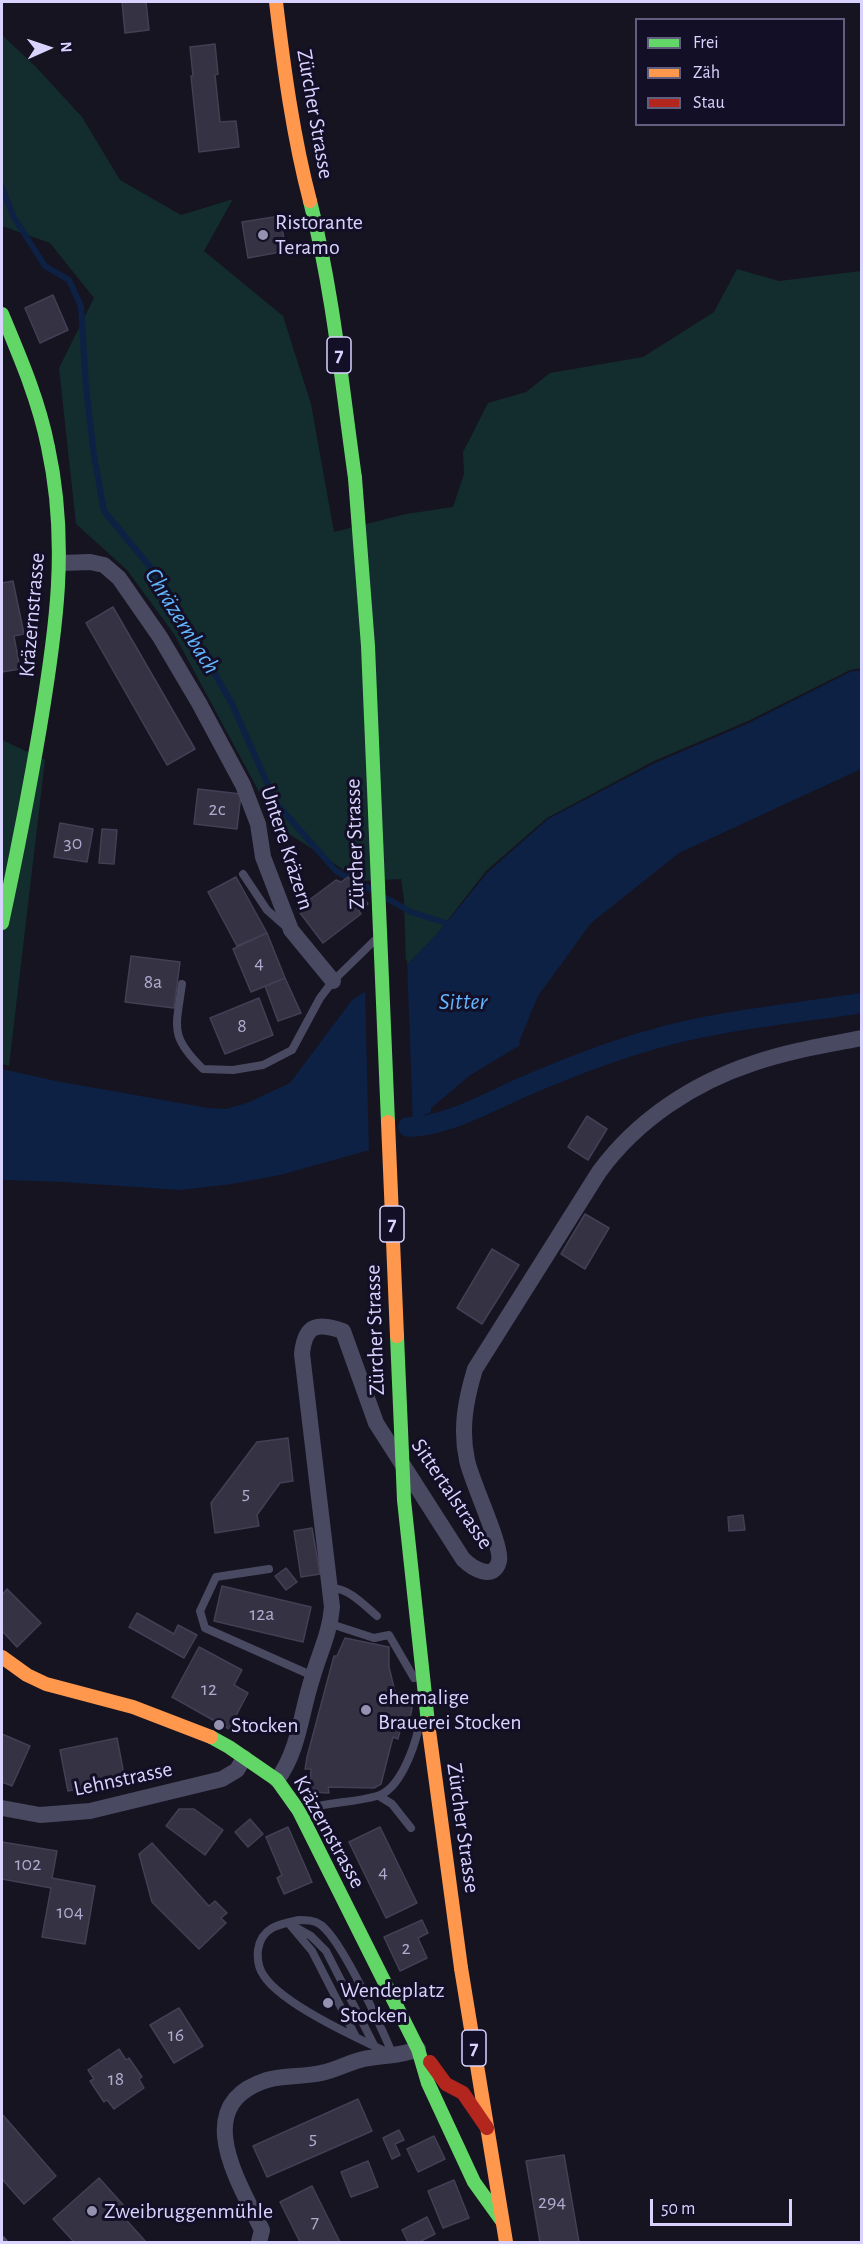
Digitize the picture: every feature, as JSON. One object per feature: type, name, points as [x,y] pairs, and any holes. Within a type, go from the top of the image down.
[{"type":"main road","name":"Zürcher Strasse","points":[[276,2],[300,162],[318,232]]},
{"type":"main road","name":"Zürcher Strasse","points":[[309,136],[318,232],[355,478],[363,564],[404,1500],[431,1747],[461,1968],[506,2242]]},
{"type":"main road","name":"Kräzernstrasse","points":[[2,314],[22,363],[44,428],[54,478],[60,563],[57,614],[49,677],[2,919]]},
{"type":"main road","name":"Kräzernstrasse","points":[[2,1657],[27,1675],[46,1684],[160,1716],[206,1735],[277,1780],[299,1811],[418,2049],[428,2083],[474,2182],[502,2221]]},
{"type":"main road","name":"Kräzernstrasse","points":[[418,2049],[446,2084],[463,2092],[487,2128]]},
{"type":"main road","points":[[463,2092],[476,2060]]},
{"type":"street","name":"Untere Kräzern","points":[[60,563],[90,562],[104,565],[119,578],[160,637],[200,703],[243,785],[258,824],[263,857],[291,930],[333,981]]},
{"type":"street","name":"Sittertalstrasse","points":[[277,1780],[290,1760],[291,1728],[313,1676],[331,1624],[331,1588],[302,1354],[303,1342],[308,1333],[323,1325],[343,1331],[376,1423],[463,1559],[479,1571],[487,1572],[496,1568],[500,1560],[500,1548],[478,1496],[467,1461],[463,1426],[467,1396],[475,1368],[599,1172],[615,1149],[632,1132],[657,1113],[704,1084],[754,1062],[861,1038]]},
{"type":"street","name":"Lehnstrasse","points":[[2,1808],[40,1815],[90,1811],[222,1779],[237,1770],[244,1758]]},
{"type":"street","points":[[259,2242],[262,2230],[226,2154],[225,2124],[236,2100],[255,2085],[268,2080],[332,2071],[366,2058],[404,2055],[418,2049]]},
{"type":"lane","points":[[243,874],[267,910],[291,930]]},
{"type":"lane","points":[[182,984],[177,1021],[178,1037],[184,1051],[202,1069],[233,1070],[263,1065],[292,1050],[320,998],[333,981],[373,944],[388,913]]},
{"type":"lane","points":[[268,1569],[216,1576],[200,1611],[205,1628],[313,1676]]},
{"type":"lane","points":[[331,1588],[340,1588],[361,1601],[377,1616]]},
{"type":"lane","points":[[299,1811],[379,1796],[399,1781],[419,1728],[415,1680],[389,1635],[374,1638],[331,1624]]},
{"type":"lane","points":[[379,1796],[392,1804],[411,1828]]},
{"type":"lane","points":[[308,1920],[319,1923],[329,1932],[342,1951],[393,2055],[315,2016],[282,1994],[264,1976],[258,1958],[260,1941],[270,1928],[308,1920]]},
{"type":"lane","points":[[288,1923],[312,1952],[356,2037]]},
{"type":"lane","points":[[288,1923],[311,1936],[326,1951],[375,2047]]},
{"type":"green space","points":[[2,35],[36,67],[82,117],[120,180],[181,215],[233,199],[204,251],[283,316],[311,404],[334,532],[406,514],[453,507],[464,474],[463,452],[488,403],[526,392],[550,373],[643,357],[714,312],[737,269],[779,281],[861,271],[861,668],[850,670],[748,721],[654,761],[547,818],[486,871],[437,934],[406,966],[401,879],[359,881],[278,827],[174,634],[127,570],[76,524],[59,368],[94,298],[50,243],[2,226]]},
{"type":"green space","points":[[2,740],[45,760],[9,1066],[2,1064]]},
{"type":"water","name":"Sitter","points":[[861,670],[861,769],[679,853],[591,923],[538,996],[519,1042],[520,1045],[469,1076],[431,1108],[431,1112],[417,1118],[391,1144],[280,1175],[180,1190],[2,1180],[2,1069],[208,1108],[226,1109],[247,1103],[290,1083],[352,1000],[406,966],[437,934],[488,872],[548,819],[655,763],[749,723],[850,672]]},
{"type":"pier","points":[[407,960],[413,1126],[393,1147],[369,1153],[365,988]]},
{"type":"building","points":[[122,2],[146,2],[149,30],[125,33]]},
{"type":"building","points":[[215,44],[218,74],[215,75],[220,122],[236,121],[239,147],[199,152],[190,47]]},
{"type":"building","points":[[280,216],[286,251],[248,258],[242,222]]},
{"type":"building","points":[[53,295],[68,330],[40,343],[25,308]]},
{"type":"building","points":[[13,581],[24,634],[14,636],[20,669],[2,672],[2,583]]},
{"type":"building","points":[[113,607],[195,749],[167,765],[86,623]]},
{"type":"building","points":[[198,789],[241,794],[237,829],[194,824]]},
{"type":"building","points":[[60,823],[93,829],[87,862],[54,857]]},
{"type":"building","points":[[102,829],[117,830],[114,864],[99,863]]},
{"type":"building","points":[[236,877],[267,933],[237,946],[208,892]]},
{"type":"building","points":[[348,877],[368,904],[359,911],[361,914],[323,943],[297,909],[336,880],[341,882]]},
{"type":"building","points":[[267,933],[285,978],[251,992],[233,949]]},
{"type":"building","points":[[131,956],[180,962],[174,1008],[125,1002]]},
{"type":"building","points":[[285,978],[301,1013],[278,1021],[265,986]]},
{"type":"building","points":[[259,998],[273,1035],[225,1054],[210,1018]]},
{"type":"building","points":[[587,1116],[607,1129],[588,1160],[568,1147]]},
{"type":"building","points":[[585,1214],[609,1228],[585,1269],[561,1254]]},
{"type":"building","points":[[492,1249],[519,1265],[482,1324],[457,1308]]},
{"type":"building","points":[[288,1438],[293,1481],[280,1483],[257,1515],[259,1526],[215,1533],[211,1503],[257,1442]]},
{"type":"building","points":[[743,1515],[745,1530],[729,1531],[728,1517]]},
{"type":"building","points":[[312,1528],[320,1574],[301,1577],[294,1531]]},
{"type":"building","points":[[286,1568],[297,1582],[286,1590],[275,1576]]},
{"type":"building","points":[[222,1586],[311,1607],[303,1642],[214,1621]]},
{"type":"building","points":[[7,1589],[41,1623],[17,1647],[2,1631],[2,1595]]},
{"type":"building","points":[[137,1613],[174,1634],[178,1625],[197,1635],[184,1658],[129,1627]]},
{"type":"building","name":"ehemalige Brauerei Stocken","points":[[345,1638],[389,1647],[389,1667],[395,1692],[414,1697],[409,1724],[402,1722],[398,1739],[393,1737],[381,1784],[374,1788],[328,1787],[329,1793],[310,1792],[311,1769],[305,1769],[307,1757],[334,1656],[337,1656]]},
{"type":"building","points":[[199,1647],[242,1670],[234,1685],[248,1693],[229,1729],[172,1697]]},
{"type":"building","points":[[2,1734],[30,1746],[12,1786],[2,1782]]},
{"type":"building","points":[[117,1738],[125,1780],[68,1791],[60,1750]]},
{"type":"building","points":[[179,1809],[194,1809],[223,1830],[205,1855],[166,1826]]},
{"type":"building","points":[[250,1819],[263,1834],[248,1847],[235,1832]]},
{"type":"building","points":[[288,1827],[312,1882],[284,1894],[277,1878],[282,1875],[266,1837]]},
{"type":"building","points":[[380,1827],[417,1903],[386,1918],[349,1842]]},
{"type":"building","points":[[2,1842],[57,1851],[52,1878],[95,1886],[85,1944],[42,1937],[51,1888],[2,1879]]},
{"type":"building","points":[[152,1843],[209,1906],[215,1901],[227,1913],[221,1918],[226,1923],[199,1949],[152,1902],[139,1854]]},
{"type":"building","points":[[422,1920],[428,1933],[418,1938],[427,1958],[400,1971],[384,1937]]},
{"type":"building","points":[[179,2008],[203,2046],[174,2063],[150,2025]]},
{"type":"building","points":[[119,2049],[126,2060],[129,2058],[142,2077],[139,2079],[144,2088],[114,2109],[107,2100],[104,2102],[90,2081],[94,2079],[88,2070]]},
{"type":"building","points":[[358,2099],[372,2131],[267,2177],[253,2146]]},
{"type":"building","points":[[2,2114],[56,2176],[24,2204],[2,2179]]},
{"type":"building","points":[[399,2130],[404,2140],[395,2144],[400,2155],[392,2159],[383,2138]]},
{"type":"building","points":[[434,2136],[445,2159],[418,2172],[407,2149]]},
{"type":"building","points":[[564,2155],[579,2242],[540,2242],[526,2161]]},
{"type":"building","points":[[368,2161],[378,2187],[351,2197],[341,2172]]},
{"type":"building","name":"Zweibruggenmühle","points":[[99,2178],[126,2208],[120,2213],[146,2242],[74,2242],[53,2219]]},
{"type":"building","points":[[454,2180],[469,2218],[443,2228],[428,2191]]},
{"type":"building","points":[[312,2186],[340,2242],[300,2242],[280,2202]]},
{"type":"building","points":[[427,2217],[435,2234],[419,2242],[408,2242],[402,2230]]},
{"type":"waterway","name":"Chräzernbach","points":[[2,187],[13,216],[45,266],[69,280],[81,306],[86,387],[94,456],[104,511],[164,584],[232,704],[276,803],[336,871],[372,890]]},
{"type":"waterway","name":"Chräzernbach","points":[[386,898],[411,912],[446,923]]},
{"type":"waterway","points":[[408,1127],[437,1123],[467,1113],[570,1067],[676,1033],[729,1022],[862,1003]]},
{"type":"traffic: fast","points":[[310,201],[331,304],[355,478]]},
{"type":"traffic: fast","points":[[2,314],[40,413],[54,483],[59,552],[55,622],[46,691],[2,923]]},
{"type":"traffic: fast","points":[[355,478],[368,646],[388,1122]]},
{"type":"traffic: fast","points":[[397,1336],[404,1500],[428,1723]]},
{"type":"traffic: fast","points":[[211,1737],[277,1780],[299,1811],[418,2049],[428,2083],[474,2182],[502,2221]]},
{"type":"traffic: slow","points":[[276,2],[290,102],[310,201]]},
{"type":"traffic: slow","points":[[388,1122],[397,1336]]},
{"type":"traffic: slow","points":[[2,1657],[27,1675],[46,1684],[133,1707],[211,1737]]},
{"type":"traffic: slow","points":[[428,1723],[461,1968]]},
{"type":"traffic: slow","points":[[461,1968],[506,2242]]},
{"type":"traffic: jam","points":[[430,2062],[446,2084],[463,2093],[487,2128]]},
{"type":"place","name":"Ristorante Teramo","points":[[263,235]]},
{"type":"place","name":"ehemalige Brauerei Stocken","points":[[366,1710]]},
{"type":"place","name":"Stocken","points":[[219,1725]]},
{"type":"place","name":"Wendeplatz Stocken","points":[[328,2003]]},
{"type":"place","name":"Zweibruggenmühle","points":[[92,2211]]}]
